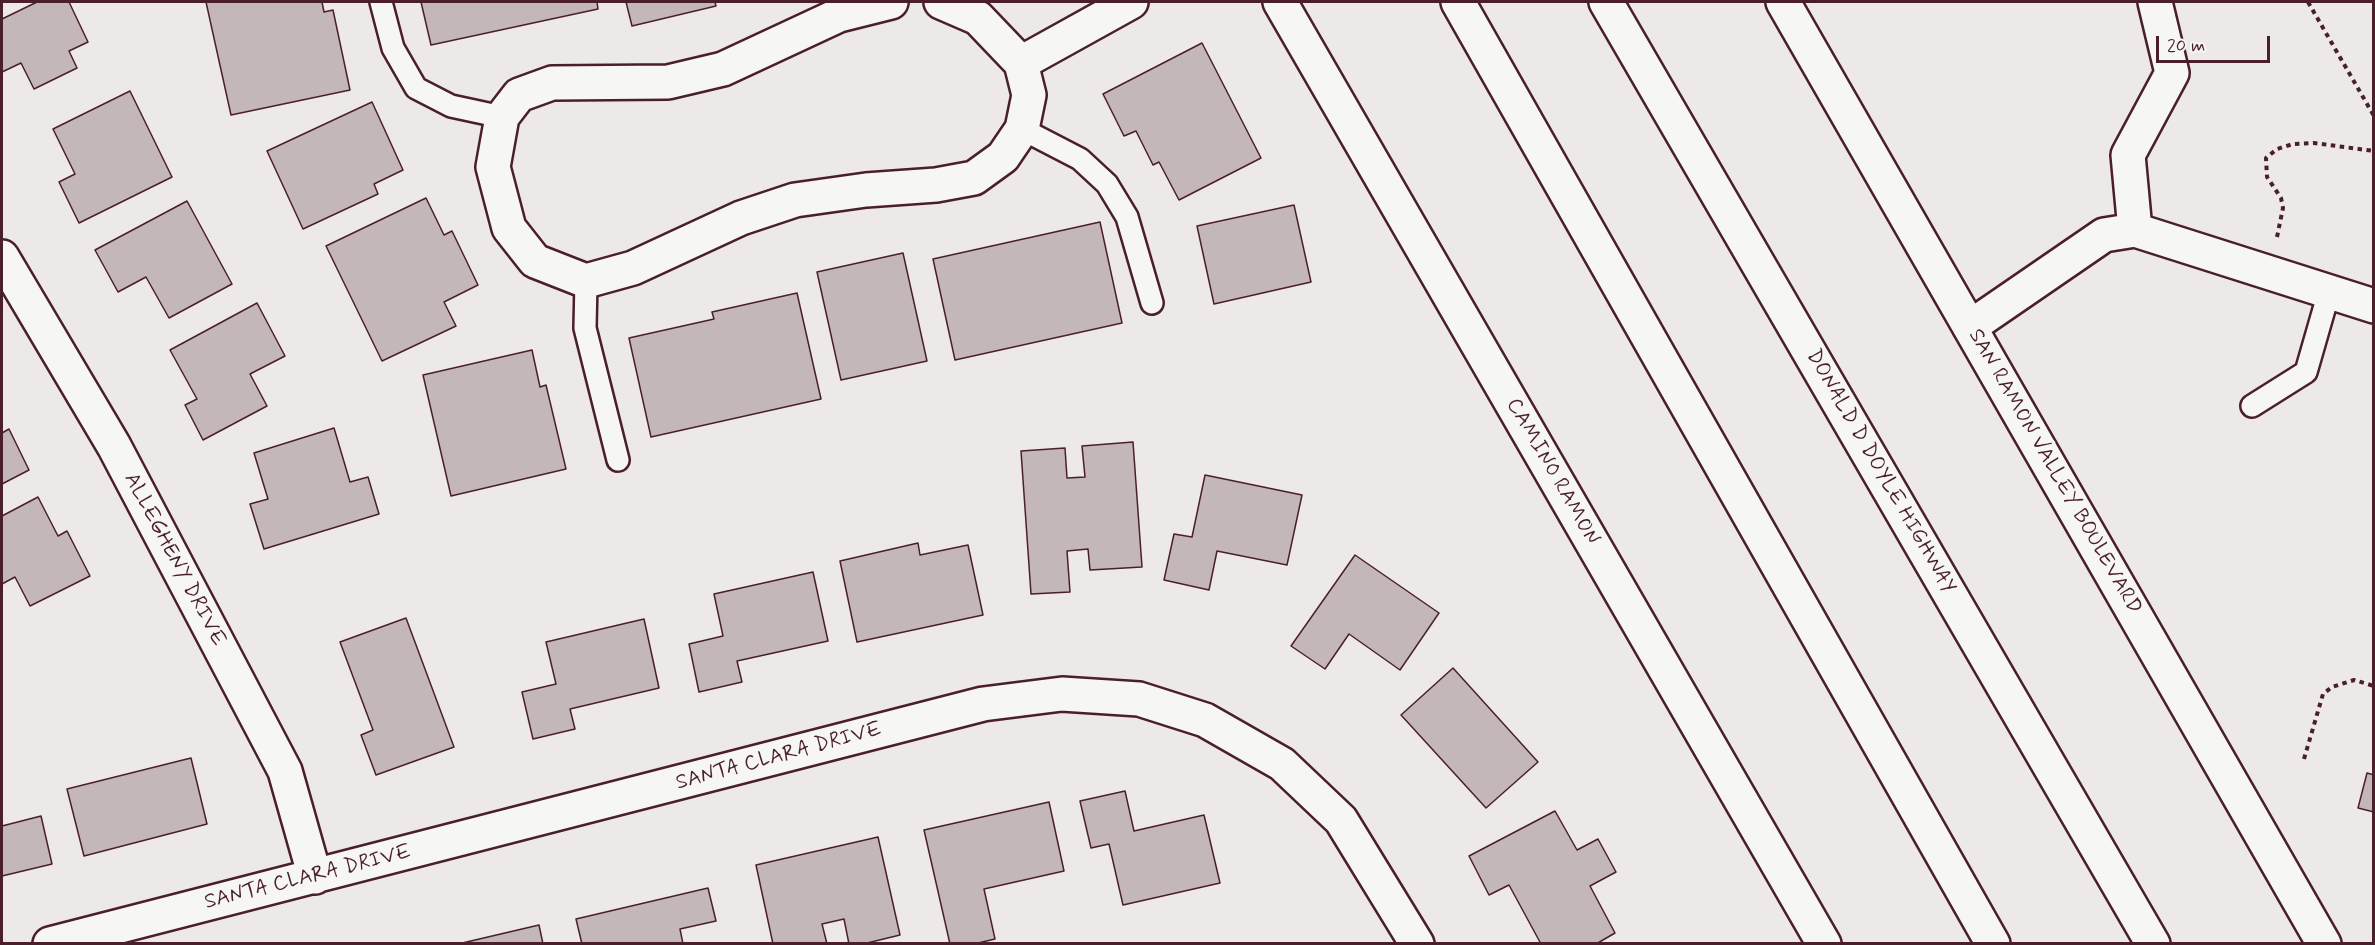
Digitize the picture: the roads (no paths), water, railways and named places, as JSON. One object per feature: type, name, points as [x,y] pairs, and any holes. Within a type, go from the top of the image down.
[{"type":"main road","points":[[891,2],[840,15],[723,69],[668,82],[552,83],[519,95],[502,117],[493,166],[509,228],[535,261],[586,281],[633,268],[741,218],[795,200],[866,190],[936,185],[974,178],[1003,157],[1022,129],[1029,95],[1021,63],[978,18],[941,2]]},
{"type":"main road","points":[[1021,63],[1131,2]]},
{"type":"main road","name":"CAMINO RAMON","points":[[1280,2],[1824,944]]},
{"type":"main road","points":[[1458,2],[1993,944]]},
{"type":"main road","name":"DONALD D DOYLE HIGHWAY","points":[[1606,2],[2153,944]]},
{"type":"main road","name":"SAN RAMON VALLEY BOULEVARD","points":[[1783,2],[2324,944]]},
{"type":"main road","points":[[2135,230],[2128,155],[2172,73],[2155,2]]},
{"type":"main road","points":[[1970,327],[2104,235],[2135,230],[2373,306]]},
{"type":"main road","name":"ALLEGHENY DRIVE","points":[[2,257],[10,291],[114,446],[285,771],[315,877]]},
{"type":"main road","name":"SANTA CLARA DRIVE","points":[[50,944],[983,704],[1062,694],[1139,699],[1205,720],[1282,764],[1341,820],[1417,944]]},
{"type":"lane","points":[[381,2],[393,48],[417,88],[451,106],[502,117]]},
{"type":"lane","points":[[1022,129],[1080,159],[1107,184],[1127,217],[1152,303]]},
{"type":"lane","points":[[586,281],[585,328],[618,460]]},
{"type":"lane","points":[[2252,406],[2306,372],[2329,292]]}]
